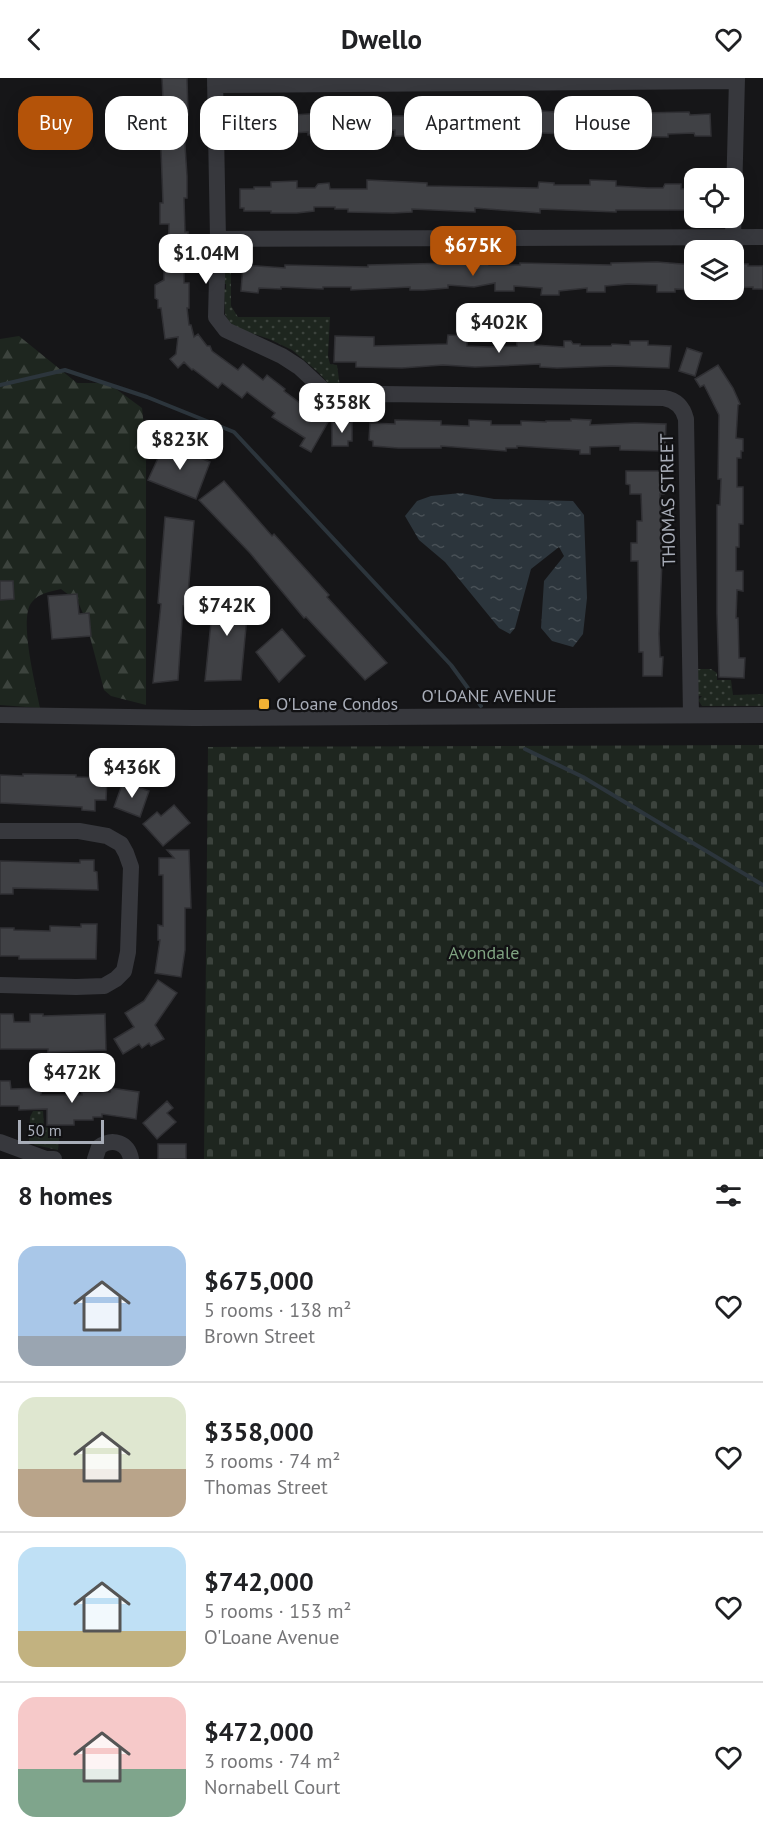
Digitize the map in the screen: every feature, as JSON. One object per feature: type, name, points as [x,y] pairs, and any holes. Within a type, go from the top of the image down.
[{"type":"street","points":[[215,81],[737,80],[733,238]]},
{"type":"street","name":"THOMAS STREET","points":[[215,81],[218,239],[216,317],[221,325],[233,334],[282,356],[299,367],[327,393],[336,397],[391,394],[664,398],[678,404],[686,419],[691,714]]},
{"type":"street","points":[[218,239],[763,237]]},
{"type":"street","name":"O'LOANE AVENUE","points":[[0,715],[193,718],[763,715]]},
{"type":"street","points":[[0,831],[79,831],[107,836],[121,844],[130,867],[128,952],[124,971],[116,979],[104,986],[0,985]]},
{"type":"street","points":[[94,1159],[99,1147],[111,1141],[127,1148],[130,1159]]},
{"type":"street","points":[[0,1142],[46,1159],[54,1159]]},
{"type":"green space","points":[[226,251],[229,254],[246,254],[245,266],[239,266],[239,272],[231,273],[231,306],[238,317],[330,317],[328,356],[330,364],[337,365],[340,387],[328,383],[292,350],[239,329],[229,322],[225,314],[224,289],[226,289],[226,284],[223,284],[223,256]]},
{"type":"green space","points":[[19,336],[77,383],[108,383],[142,408],[146,446],[146,705],[111,696],[104,690],[85,618],[78,602],[61,589],[38,597],[28,610],[27,637],[40,708],[0,705],[0,339]]},
{"type":"green space","points":[[697,669],[711,669],[717,673],[717,680],[731,680],[733,695],[763,694],[763,706],[702,706],[698,700],[702,696],[698,696]]},
{"type":"green space","name":"Avondale","points":[[763,745],[763,1159],[204,1159],[208,747]]},
{"type":"green space","points":[[33,1111],[43,1111],[44,1127],[60,1133],[58,1150],[35,1145],[29,1141],[30,1117]]},
{"type":"water","points":[[461,493],[494,499],[573,501],[584,515],[587,598],[583,634],[573,647],[552,641],[541,628],[544,581],[564,556],[559,547],[531,569],[515,628],[510,634],[499,628],[445,562],[419,540],[405,516],[417,501],[431,496]]},
{"type":"building","points":[[162,78],[187,78],[187,96],[163,96]]},
{"type":"building","points":[[542,111],[554,112],[554,134],[542,133]]},
{"type":"building","points":[[652,113],[710,114],[711,136],[695,136],[694,133],[668,134],[668,137],[652,137]]},
{"type":"building","points":[[310,114],[310,135],[308,132],[298,133],[298,115]]},
{"type":"building","points":[[392,116],[404,116],[404,136],[395,136],[395,130],[392,130]]},
{"type":"building","points":[[161,150],[185,150],[187,198],[184,198],[185,232],[188,232],[187,253],[184,254],[184,283],[189,283],[189,308],[187,308],[189,325],[191,325],[194,337],[198,334],[212,351],[238,370],[243,364],[263,380],[267,375],[304,406],[303,408],[328,422],[311,452],[300,446],[305,438],[272,417],[275,413],[247,392],[242,398],[222,383],[218,388],[184,362],[178,368],[170,359],[176,354],[178,337],[165,339],[161,308],[158,308],[158,300],[155,298],[155,285],[164,280],[164,261],[168,261],[169,224],[160,224],[160,203],[163,203]]},
{"type":"building","points":[[367,180],[427,183],[427,186],[538,188],[539,182],[554,183],[554,185],[590,185],[590,180],[616,181],[616,186],[648,188],[663,188],[665,184],[681,184],[681,189],[684,189],[684,210],[616,210],[616,212],[540,209],[540,213],[475,208],[475,212],[412,209],[412,212],[393,213],[348,212],[348,209],[335,209],[335,207],[314,207],[314,211],[271,213],[271,211],[244,211],[244,208],[240,208],[240,189],[271,187],[271,182],[297,181],[297,188],[315,188],[318,184],[329,183],[330,189],[367,189]]},
{"type":"building","points":[[488,262],[489,265],[520,265],[520,263],[611,265],[611,263],[657,262],[684,264],[684,289],[657,292],[657,285],[628,284],[605,286],[605,292],[587,292],[587,288],[559,291],[559,295],[541,295],[542,288],[514,286],[514,291],[495,291],[495,283],[474,287],[448,285],[448,288],[424,290],[410,290],[410,287],[351,290],[351,287],[323,287],[323,289],[281,287],[281,289],[259,288],[258,293],[241,291],[243,265],[285,268],[285,265],[368,267],[368,265],[468,263],[468,266]]},
{"type":"building","points":[[744,264],[763,266],[763,289],[753,289],[753,287],[744,287]]},
{"type":"building","points":[[534,334],[535,345],[564,347],[564,341],[571,341],[580,346],[611,346],[612,344],[630,345],[630,341],[648,341],[648,345],[671,346],[669,368],[611,366],[557,368],[540,367],[540,364],[475,367],[443,365],[402,368],[356,367],[356,362],[334,362],[335,336],[374,337],[374,346],[447,344],[448,335],[467,336],[467,346],[489,347],[517,346],[516,336]]},
{"type":"building","points":[[687,348],[702,353],[695,376],[679,371]]},
{"type":"building","points":[[718,365],[740,404],[738,405],[736,438],[743,439],[741,458],[737,458],[737,487],[743,487],[743,524],[739,524],[736,571],[743,571],[743,591],[737,590],[736,618],[738,618],[739,658],[745,658],[744,678],[719,677],[717,505],[720,505],[721,479],[718,479],[719,415],[704,385],[700,387],[695,379]]},
{"type":"building","points":[[571,419],[591,420],[590,425],[666,424],[665,451],[620,450],[620,446],[590,447],[590,454],[580,454],[580,450],[517,446],[517,448],[506,448],[506,451],[441,446],[441,448],[398,448],[373,446],[373,441],[369,440],[370,423],[395,424],[395,420],[441,421],[441,425],[469,426],[469,420],[491,421],[491,425],[521,425],[521,421],[571,421]]},
{"type":"building","points":[[332,422],[352,422],[352,441],[348,441],[348,446],[332,446]]},
{"type":"building","points":[[165,443],[210,462],[196,499],[148,480]]},
{"type":"building","points":[[626,471],[664,471],[664,494],[660,494],[662,561],[659,634],[660,657],[663,657],[662,676],[643,676],[643,652],[639,652],[638,561],[631,561],[631,543],[637,543],[637,521],[642,521],[641,494],[630,494],[630,485],[626,484]]},
{"type":"building","points":[[224,481],[272,536],[274,534],[329,595],[327,597],[387,663],[365,680],[306,617],[304,618],[250,553],[199,500]]},
{"type":"building","points":[[165,517],[194,521],[187,607],[183,606],[178,680],[153,683],[161,604],[158,603]]},
{"type":"building","points":[[0,581],[13,581],[14,599],[0,600]]},
{"type":"building","points":[[214,593],[249,595],[241,680],[205,681]]},
{"type":"building","points":[[77,594],[79,614],[89,613],[91,636],[52,639],[48,596]]},
{"type":"building","points":[[282,629],[305,656],[279,682],[256,652]]},
{"type":"building","points":[[23,774],[107,778],[106,800],[95,800],[95,811],[82,810],[82,807],[0,803],[0,775],[23,776]]},
{"type":"building","points":[[123,782],[149,791],[140,817],[114,807]]},
{"type":"building","points":[[174,805],[190,823],[163,846],[143,824],[157,812],[161,816]]},
{"type":"building","points":[[167,850],[189,850],[191,908],[185,908],[185,950],[181,977],[155,973],[160,940],[158,940],[158,925],[163,926],[163,875],[159,875],[159,858],[174,858]]},
{"type":"building","points":[[80,860],[94,860],[98,890],[13,888],[13,894],[0,894],[0,861],[80,863]]},
{"type":"building","points":[[81,924],[97,924],[96,959],[19,959],[19,956],[0,956],[0,928],[50,931],[50,926],[81,927]]},
{"type":"building","points":[[158,980],[177,993],[155,1025],[164,1039],[151,1046],[149,1043],[142,1048],[139,1044],[123,1054],[114,1039],[134,1027],[125,1013],[144,1001]]},
{"type":"building","points":[[0,1014],[13,1014],[14,1022],[30,1022],[30,1014],[43,1014],[43,1016],[105,1014],[106,1050],[48,1052],[48,1049],[0,1049]]},
{"type":"building","points":[[0,1081],[10,1081],[11,1089],[41,1088],[41,1095],[82,1095],[82,1092],[110,1092],[111,1088],[139,1092],[136,1119],[102,1114],[102,1117],[93,1117],[93,1120],[74,1120],[74,1125],[47,1125],[47,1109],[19,1110],[19,1106],[0,1106]]},
{"type":"building","points":[[167,1101],[173,1108],[167,1113],[176,1122],[157,1139],[143,1123]]},
{"type":"building","points":[[158,1144],[186,1144],[186,1159],[158,1159]]},
{"type":"waterway","points":[[0,385],[65,370],[147,397],[234,432],[451,665],[481,706]]},
{"type":"waterway","points":[[525,749],[583,777],[763,885]]},
{"type":"place","name":"O'Loane Condos","points":[[264,704]]}]
